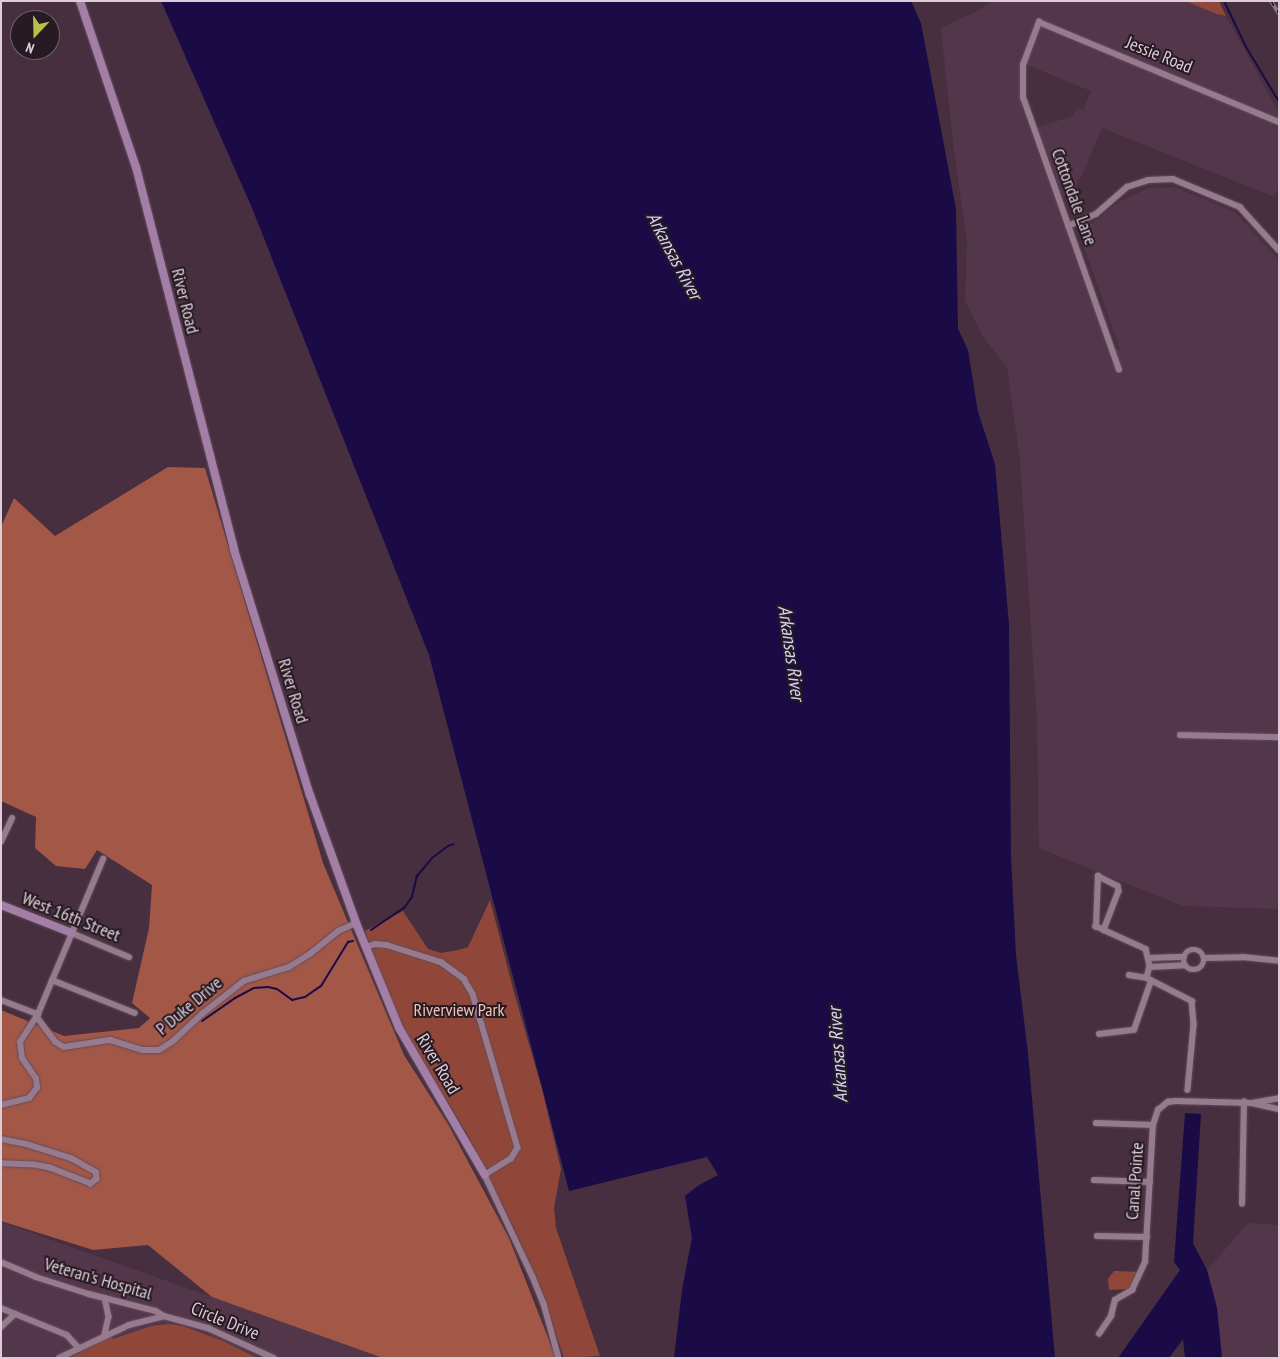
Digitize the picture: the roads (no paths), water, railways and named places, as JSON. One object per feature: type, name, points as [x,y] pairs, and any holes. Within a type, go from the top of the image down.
[{"type":"street","name":"River Road","points":[[80,1],[136,167],[234,550],[310,795],[356,923],[385,995],[409,1047],[485,1175],[544,1304],[559,1358]]},
{"type":"street","name":"Jessie Road","points":[[1034,34],[1039,22],[1279,122]]},
{"type":"street","name":"Cottondale Lane","points":[[1034,34],[1022,65],[1023,98],[1119,370]]},
{"type":"street","points":[[1068,226],[1096,214],[1127,187],[1148,180],[1172,179],[1240,207],[1279,250]]},
{"type":"street","points":[[1180,735],[1279,737]]},
{"type":"street","points":[[1,842],[12,818]]},
{"type":"street","points":[[1,1105],[28,1098],[37,1088],[36,1079],[22,1058],[20,1046],[23,1035],[37,1015],[103,859]]},
{"type":"street","points":[[1099,1034],[1134,1030],[1149,980],[1150,958],[1144,947],[1096,927],[1098,876],[1118,886],[1119,891],[1104,930]]},
{"type":"street","name":"West 16th Street","points":[[1,905],[128,957]]},
{"type":"street","name":"P Duke Drive","points":[[37,1015],[56,1042],[64,1047],[110,1040],[143,1050],[154,1051],[168,1045],[202,1014],[244,981],[284,969],[310,954],[338,931],[356,923]]},
{"type":"street","points":[[366,947],[375,944],[387,946],[441,962],[464,979],[473,994],[518,1148],[511,1160],[485,1175]]},
{"type":"street","points":[[1150,958],[1184,956],[1189,951],[1195,949],[1201,952],[1204,958],[1203,964],[1198,969],[1191,970],[1185,965],[1150,967]]},
{"type":"street","points":[[1184,956],[1185,965]]},
{"type":"street","points":[[1204,958],[1227,957],[1279,961]]},
{"type":"street","points":[[1129,975],[1149,980],[1189,998],[1193,1004],[1194,1025],[1188,1090]]},
{"type":"street","points":[[52,980],[135,1013]]},
{"type":"street","points":[[1,1000],[37,1015]]},
{"type":"street","name":"Canal Pointe","points":[[1099,1334],[1111,1316],[1115,1300],[1128,1293],[1137,1282],[1145,1262],[1153,1125],[1158,1110],[1168,1102],[1252,1102],[1279,1098]]},
{"type":"street","points":[[1242,1204],[1244,1102]]},
{"type":"street","name":"Canal Pointe","points":[[1252,1102],[1279,1109]]},
{"type":"street","points":[[1096,1123],[1153,1125]]},
{"type":"street","points":[[1,1139],[26,1144],[70,1158],[96,1172],[97,1179],[90,1184],[50,1168],[34,1165],[1,1164]]},
{"type":"street","points":[[1094,1180],[1150,1182]]},
{"type":"street","points":[[1097,1236],[1147,1237]]},
{"type":"street","name":"Veteran's Hospital","points":[[1,1262],[36,1277],[156,1311],[164,1316]]},
{"type":"street","points":[[105,1298],[109,1317],[105,1335]]},
{"type":"street","points":[[1,1308],[67,1335],[79,1348]]},
{"type":"street","points":[[1,1327],[15,1314]]},
{"type":"street","name":"Veteran's Hospital","points":[[59,1358],[129,1325],[164,1316]]},
{"type":"street","name":"Circle Drive","points":[[164,1316],[208,1328],[274,1358]]},
{"type":"water","name":"Arkansas River","points":[[161,1],[911,1],[921,23],[956,209],[958,329],[968,350],[978,412],[995,464],[1009,624],[1011,858],[1016,955],[1028,1053],[1055,1358],[674,1358],[682,1290],[692,1238],[685,1196],[699,1185],[718,1175],[707,1157],[569,1191],[429,655],[252,208]]},
{"type":"water","points":[[1185,1113],[1201,1114],[1193,1243],[1207,1270],[1217,1308],[1222,1358],[1185,1358],[1183,1339],[1169,1358],[1118,1358],[1180,1270],[1174,1262]]},
{"type":"waterway","points":[[1224,1],[1246,47],[1279,102]]},
{"type":"waterway","points":[[371,930],[404,908],[412,897],[417,876],[432,858],[448,846],[454,844]]},
{"type":"waterway","points":[[202,1021],[235,998],[254,988],[268,987],[277,989],[292,1000],[305,997],[321,986],[348,942],[353,941]]},
{"type":"railway","points":[[1271,1],[1279,14]]},
{"type":"park label","name":"Riverview Park","points":[[459,1010]]}]
